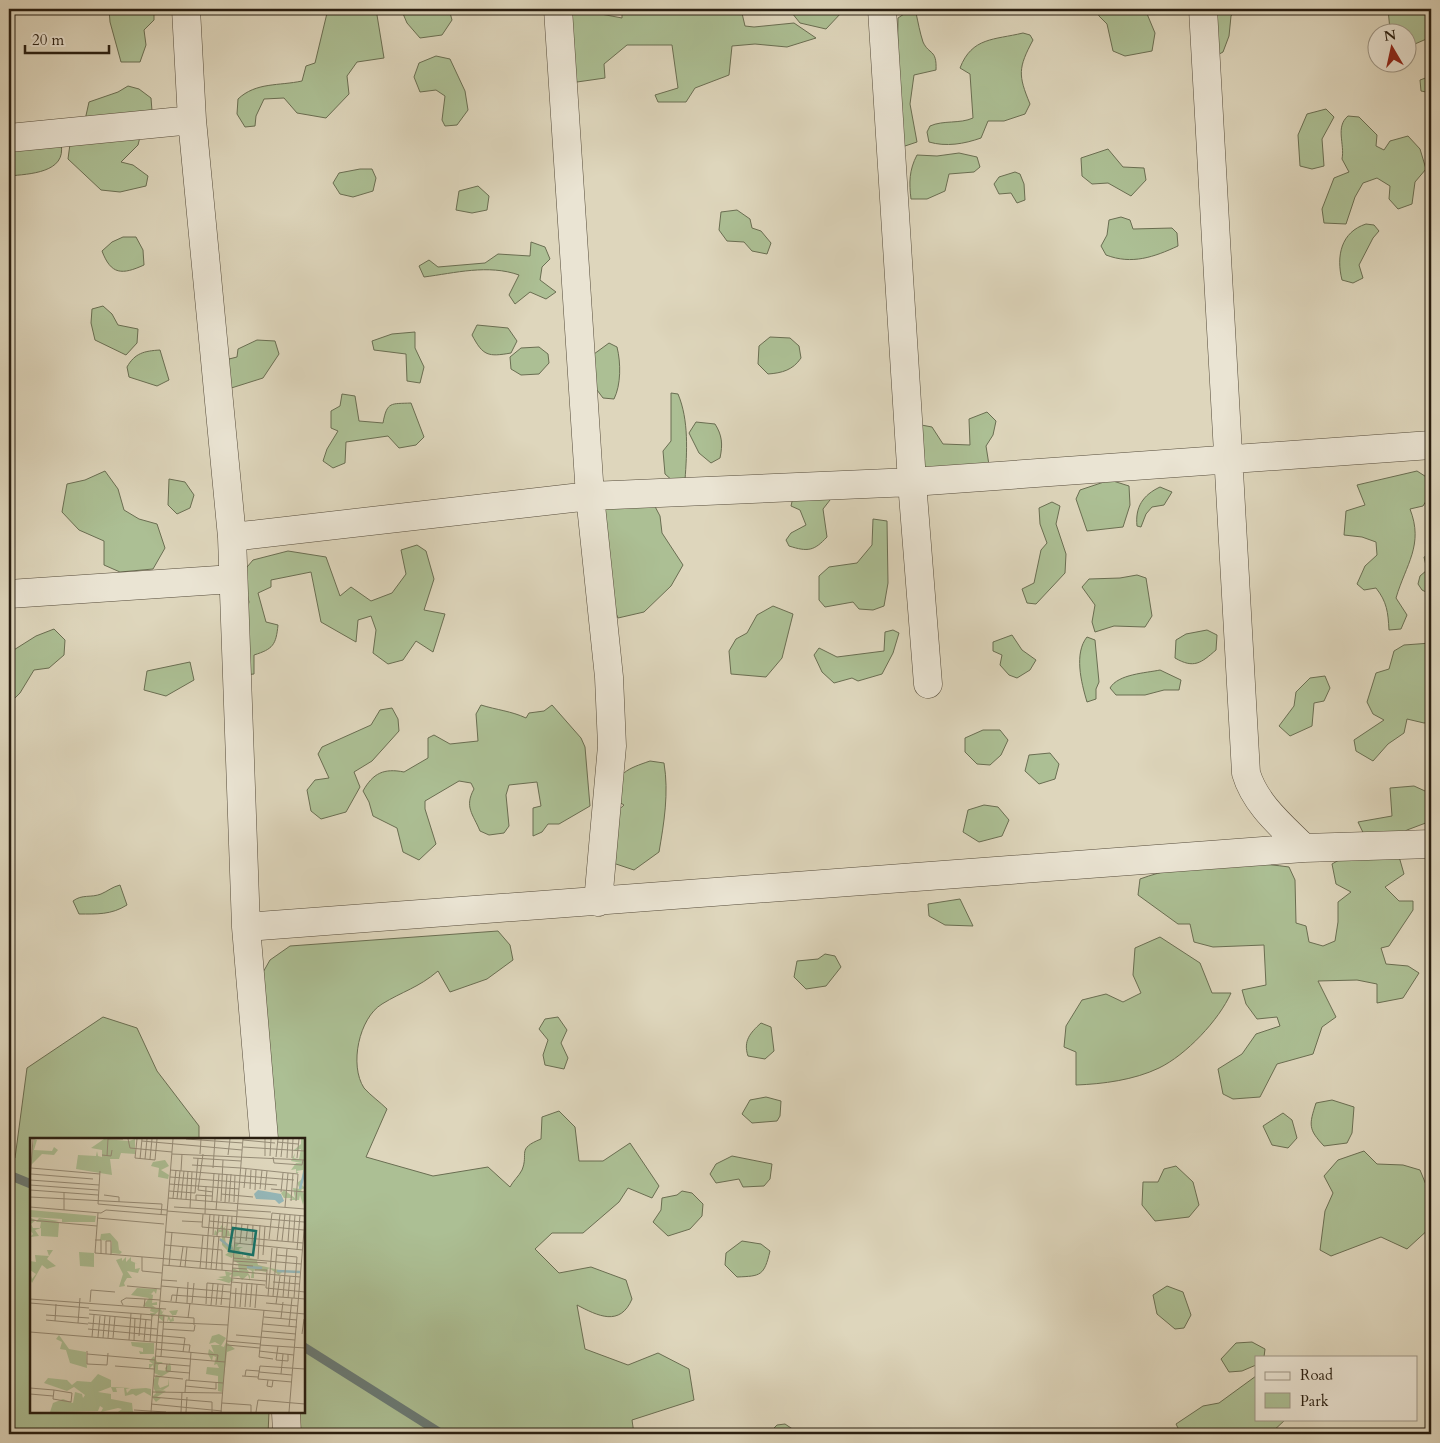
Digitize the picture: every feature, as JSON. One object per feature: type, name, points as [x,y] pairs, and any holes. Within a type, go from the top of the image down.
[{"type":"street","points":[[186,9],[192,120],[232,537],[246,927],[264,1138]]},
{"type":"street","points":[[558,9],[590,496],[610,677],[612,746],[598,902]]},
{"type":"street","points":[[882,9],[912,482],[928,684]]},
{"type":"street","points":[[1203,9],[1246,773],[1250,786],[1257,798],[1304,848]]},
{"type":"street","points":[[9,138],[192,120]]},
{"type":"street","points":[[232,537],[590,496],[912,482],[1431,445]]},
{"type":"street","points":[[9,594],[233,579]]},
{"type":"street","points":[[246,927],[1304,848],[1431,844]]},
{"type":"street","points":[[286,1413],[287,1434]]},
{"type":"green space","points":[[109,9],[154,9],[154,20],[144,30],[146,45],[140,62],[121,62],[110,22]]},
{"type":"green space","points":[[328,9],[376,9],[384,58],[357,62],[347,76],[349,94],[326,118],[297,113],[284,98],[264,99],[256,116],[255,126],[245,127],[237,114],[238,99],[260,87],[302,81],[306,66],[315,63]]},
{"type":"green space","points":[[401,9],[449,9],[452,20],[442,35],[420,38],[407,23]]},
{"type":"green space","points":[[616,9],[741,9],[745,26],[754,27],[794,23],[816,38],[787,47],[755,44],[732,46],[729,75],[695,88],[686,102],[658,102],[655,95],[678,88],[672,45],[627,45],[604,64],[605,78],[570,83],[572,14],[585,11],[622,18],[622,12]]},
{"type":"green space","points":[[794,9],[840,9],[842,12],[826,29],[800,23],[792,13]]},
{"type":"green space","points":[[1096,9],[1145,9],[1155,33],[1152,51],[1125,56],[1113,51],[1107,24],[1099,16]]},
{"type":"green space","points":[[1208,9],[1236,9],[1231,16],[1229,36],[1223,52],[1210,59]]},
{"type":"green space","points":[[1388,9],[1431,9],[1431,37],[1418,43],[1418,22],[1389,22]]},
{"type":"green space","points":[[916,13],[923,42],[934,55],[936,70],[914,75],[910,104],[917,142],[896,149],[898,18],[904,14]]},
{"type":"green space","points":[[1023,33],[1030,35],[1033,40],[1022,65],[1021,72],[1023,86],[1030,104],[1025,114],[1004,121],[988,121],[981,138],[975,140],[948,145],[929,142],[927,132],[930,126],[973,118],[970,74],[960,68],[971,50],[993,39]]},
{"type":"green space","points":[[436,56],[450,59],[465,91],[468,110],[457,125],[445,126],[442,120],[445,96],[436,90],[420,92],[414,77],[419,63]]},
{"type":"green space","points":[[1431,76],[1431,93],[1421,91],[1420,80]]},
{"type":"green space","points":[[128,86],[139,89],[151,98],[152,111],[85,120],[89,102],[118,92]]},
{"type":"green space","points":[[1326,109],[1334,117],[1322,139],[1324,166],[1312,169],[1300,166],[1298,135],[1307,114]]},
{"type":"green space","points":[[1348,116],[1359,117],[1377,135],[1376,146],[1384,150],[1390,141],[1408,136],[1420,149],[1426,169],[1415,182],[1412,204],[1398,209],[1389,199],[1390,186],[1377,178],[1363,183],[1355,197],[1346,224],[1324,223],[1322,209],[1334,178],[1349,172],[1342,159],[1341,136],[1342,125]]},
{"type":"green space","points":[[140,137],[138,145],[121,162],[133,165],[148,176],[146,186],[120,192],[101,190],[68,159],[70,144]]},
{"type":"green space","points":[[61,144],[61,154],[58,161],[52,166],[36,173],[9,176],[9,148]]},
{"type":"green space","points":[[1108,149],[1123,167],[1144,168],[1146,180],[1131,196],[1108,183],[1092,184],[1082,176],[1081,158]]},
{"type":"green space","points":[[959,153],[977,157],[980,167],[974,172],[949,174],[945,191],[927,199],[911,199],[910,177],[917,155],[937,156]]},
{"type":"green space","points":[[372,169],[376,178],[373,191],[353,197],[340,194],[333,183],[339,173]]},
{"type":"green space","points":[[1015,172],[1020,174],[1024,184],[1025,200],[1017,203],[1011,193],[999,194],[994,184],[999,177]]},
{"type":"green space","points":[[478,186],[489,196],[487,210],[472,213],[456,210],[459,191]]},
{"type":"green space","points":[[737,210],[750,219],[752,228],[761,231],[771,243],[767,254],[752,251],[744,242],[727,241],[719,230],[721,212]]},
{"type":"green space","points":[[1121,217],[1130,220],[1133,229],[1172,228],[1177,233],[1178,246],[1143,258],[1125,259],[1106,255],[1101,246],[1107,235],[1109,220]]},
{"type":"green space","points":[[1366,224],[1374,225],[1379,231],[1373,238],[1359,265],[1363,278],[1353,283],[1342,280],[1340,254],[1342,246],[1351,233]]},
{"type":"green space","points":[[123,237],[136,237],[143,250],[144,265],[118,271],[109,265],[102,251],[112,242]]},
{"type":"green space","points":[[531,242],[545,247],[550,259],[542,267],[540,280],[556,292],[546,299],[530,292],[515,304],[509,295],[519,275],[495,270],[471,270],[424,277],[419,266],[429,260],[438,267],[485,263],[498,254],[530,256]]},
{"type":"green space","points":[[103,306],[112,314],[118,325],[138,329],[137,343],[126,355],[95,340],[91,323],[92,309]]},
{"type":"green space","points":[[477,325],[508,328],[517,341],[511,353],[491,355],[483,351],[472,335]]},
{"type":"green space","points":[[415,332],[415,348],[424,367],[420,383],[407,381],[406,354],[374,350],[372,341],[392,334]]},
{"type":"green space","points":[[770,337],[790,338],[799,346],[801,358],[798,362],[787,370],[768,374],[758,364],[759,346]]},
{"type":"green space","points":[[257,340],[275,341],[279,354],[263,378],[225,390],[221,361],[237,357],[238,349]]},
{"type":"green space","points":[[609,343],[617,347],[619,360],[620,374],[614,399],[603,398],[597,390],[583,389],[594,354]]},
{"type":"green space","points":[[539,347],[548,354],[549,363],[539,374],[521,375],[511,369],[510,357],[521,348]]},
{"type":"green space","points":[[160,350],[169,380],[157,386],[129,377],[127,367],[133,359],[145,352]]},
{"type":"green space","points":[[671,393],[678,394],[686,425],[685,480],[674,482],[665,474],[663,451],[671,441]]},
{"type":"green space","points":[[342,394],[355,396],[359,421],[383,423],[388,407],[399,403],[411,403],[424,437],[416,445],[399,448],[388,436],[346,442],[345,463],[333,468],[323,461],[327,449],[338,431],[331,428],[331,411],[340,406]]},
{"type":"green space","points":[[987,412],[996,421],[993,435],[986,446],[989,465],[930,481],[916,466],[916,424],[932,427],[943,444],[970,445],[969,419]]},
{"type":"green space","points":[[696,422],[715,424],[719,432],[722,444],[720,458],[711,463],[699,453],[689,433]]},
{"type":"green space","points":[[105,471],[118,489],[124,510],[139,519],[157,524],[165,548],[153,569],[120,572],[104,565],[104,541],[79,530],[62,512],[67,484],[85,480]]},
{"type":"green space","points":[[1417,471],[1431,480],[1431,493],[1423,506],[1410,509],[1414,522],[1414,544],[1396,598],[1407,615],[1401,629],[1389,630],[1386,608],[1380,593],[1376,588],[1364,590],[1357,584],[1365,566],[1377,555],[1376,542],[1362,537],[1344,535],[1346,511],[1365,505],[1357,485]]},
{"type":"green space","points":[[169,479],[185,482],[194,495],[190,508],[177,514],[168,505]]},
{"type":"green space","points":[[1110,480],[1129,486],[1130,505],[1123,527],[1087,531],[1076,499],[1080,490]]},
{"type":"green space","points":[[829,487],[830,500],[823,509],[827,537],[810,549],[789,546],[786,540],[791,533],[806,525],[800,510],[791,506],[794,493]]},
{"type":"green space","points":[[1160,487],[1172,492],[1164,505],[1152,507],[1146,514],[1141,527],[1137,526],[1137,513],[1141,502]]},
{"type":"green space","points":[[650,497],[660,516],[662,533],[683,565],[671,586],[644,612],[618,618],[608,593],[604,504]]},
{"type":"green space","points":[[1052,502],[1060,506],[1056,524],[1066,554],[1065,573],[1036,604],[1027,603],[1022,589],[1034,583],[1041,550],[1047,543],[1040,524],[1039,508]]},
{"type":"green space","points":[[873,519],[887,521],[888,583],[884,606],[873,610],[859,609],[853,602],[825,607],[819,600],[819,576],[829,567],[857,563],[872,545]]},
{"type":"green space","points":[[417,545],[426,551],[434,579],[424,610],[445,614],[433,652],[416,641],[403,660],[388,664],[373,653],[376,630],[371,616],[358,620],[356,642],[321,622],[311,572],[271,580],[271,587],[258,593],[266,622],[278,625],[277,632],[275,642],[269,648],[254,655],[254,674],[244,675],[243,623],[249,602],[242,573],[253,560],[288,551],[326,557],[340,596],[351,587],[371,601],[392,593],[406,574],[401,550]]},
{"type":"green space","points":[[1431,554],[1431,586],[1428,593],[1422,590],[1418,584],[1420,576],[1427,570],[1424,557]]},
{"type":"green space","points":[[1137,575],[1146,578],[1152,616],[1145,627],[1114,626],[1095,632],[1092,622],[1095,605],[1082,587],[1089,579],[1120,578]]},
{"type":"green space","points":[[773,606],[793,614],[782,658],[766,677],[731,674],[729,651],[736,639],[747,633],[757,615]]},
{"type":"green space","points":[[54,629],[65,640],[64,655],[49,668],[34,670],[20,693],[9,704],[9,653],[36,636]]},
{"type":"green space","points":[[893,630],[899,633],[893,653],[882,674],[858,681],[852,678],[834,683],[822,672],[814,655],[819,648],[837,657],[884,651],[885,632]]},
{"type":"green space","points":[[1207,630],[1217,635],[1216,650],[1201,661],[1192,664],[1175,658],[1176,640],[1186,634]]},
{"type":"green space","points":[[1012,635],[1022,650],[1036,660],[1030,670],[1017,678],[1009,675],[1000,665],[1002,655],[993,651],[993,642]]},
{"type":"green space","points":[[1087,637],[1095,640],[1099,682],[1096,689],[1096,699],[1087,702],[1081,677],[1080,659],[1083,644]]},
{"type":"green space","points":[[1431,643],[1431,722],[1424,723],[1407,719],[1404,733],[1388,744],[1373,761],[1356,751],[1354,740],[1384,720],[1373,714],[1367,702],[1376,673],[1389,669],[1394,651],[1404,645]]},
{"type":"green space","points":[[190,662],[194,680],[166,696],[144,690],[147,671]]},
{"type":"green space","points":[[1160,670],[1181,680],[1179,690],[1164,690],[1145,695],[1116,695],[1110,688],[1114,683],[1126,677]]},
{"type":"green space","points":[[1325,676],[1330,688],[1324,701],[1314,703],[1312,726],[1290,736],[1279,726],[1294,706],[1296,692],[1310,678]]},
{"type":"green space","points":[[481,705],[526,718],[529,713],[544,711],[552,705],[581,738],[585,747],[590,806],[559,824],[548,824],[542,832],[533,836],[533,808],[541,806],[537,782],[509,785],[506,795],[509,826],[504,833],[489,835],[480,831],[471,810],[470,801],[474,789],[471,783],[459,781],[425,801],[425,809],[436,844],[419,860],[403,852],[397,828],[373,816],[363,791],[371,780],[380,773],[391,771],[404,772],[428,758],[428,738],[434,735],[450,744],[478,741],[476,714]]},
{"type":"green space","points":[[392,708],[398,719],[399,731],[372,761],[354,772],[360,787],[346,812],[321,819],[311,811],[307,790],[315,780],[329,778],[318,754],[322,747],[371,725],[380,710]]},
{"type":"green space","points":[[983,730],[1000,730],[1008,740],[1001,755],[990,765],[977,764],[965,752],[965,738]]},
{"type":"green space","points":[[1050,753],[1059,764],[1055,779],[1039,784],[1025,771],[1029,755]]},
{"type":"green space","points":[[650,761],[664,763],[666,797],[663,830],[659,852],[634,870],[613,863],[610,818],[624,805],[612,798],[617,782],[624,773],[635,766]]},
{"type":"green space","points":[[1431,785],[1431,821],[1407,830],[1383,846],[1369,845],[1358,822],[1392,816],[1390,788],[1414,786],[1425,791]]},
{"type":"green space","points":[[984,805],[998,807],[1009,820],[1002,836],[979,842],[963,832],[968,810]]},
{"type":"green space","points":[[1398,853],[1404,874],[1385,887],[1399,901],[1413,901],[1413,910],[1389,946],[1381,948],[1386,964],[1408,966],[1419,973],[1403,998],[1377,1003],[1377,984],[1357,980],[1318,981],[1336,1017],[1322,1027],[1313,1054],[1277,1064],[1260,1097],[1233,1099],[1223,1094],[1218,1069],[1242,1054],[1256,1034],[1280,1026],[1277,1017],[1257,1019],[1246,1004],[1242,990],[1266,985],[1264,945],[1213,947],[1194,942],[1190,924],[1178,924],[1138,895],[1140,879],[1176,869],[1213,864],[1232,863],[1289,867],[1295,880],[1296,923],[1306,926],[1309,942],[1323,946],[1335,941],[1338,922],[1338,902],[1351,892],[1336,884],[1332,864],[1346,856]]},
{"type":"green space","points":[[120,885],[127,905],[110,912],[79,914],[73,901],[101,894]]},
{"type":"green space","points":[[960,899],[973,926],[945,925],[929,916],[928,904]]},
{"type":"green space","points":[[498,931],[510,945],[513,960],[487,979],[450,992],[438,971],[431,977],[382,1004],[367,1020],[359,1043],[357,1067],[364,1088],[387,1109],[366,1157],[433,1176],[488,1167],[510,1187],[522,1170],[526,1149],[541,1139],[542,1117],[559,1111],[575,1127],[579,1161],[603,1161],[630,1143],[659,1186],[652,1198],[628,1188],[619,1202],[583,1233],[552,1233],[535,1249],[559,1273],[591,1267],[626,1280],[632,1299],[627,1308],[621,1313],[608,1317],[593,1313],[577,1305],[585,1349],[628,1365],[658,1353],[689,1369],[694,1400],[632,1420],[634,1434],[296,1434],[295,1413],[305,1413],[305,1138],[274,1138],[258,981],[270,960],[290,946]]},
{"type":"green space","points":[[1160,937],[1200,963],[1212,993],[1231,993],[1226,1003],[1201,1036],[1180,1055],[1159,1068],[1139,1076],[1118,1081],[1076,1085],[1076,1052],[1064,1047],[1066,1026],[1082,1000],[1106,994],[1123,1002],[1141,993],[1133,975],[1135,948]]},
{"type":"green space","points":[[825,954],[835,956],[841,967],[826,986],[806,989],[794,977],[797,961],[818,959]]},
{"type":"green space","points":[[103,1017],[137,1028],[157,1071],[199,1126],[199,1138],[30,1138],[30,1413],[269,1413],[268,1434],[9,1434],[9,1160],[15,1158],[27,1068]]},
{"type":"green space","points":[[558,1017],[567,1030],[561,1043],[568,1058],[564,1069],[545,1065],[543,1055],[548,1040],[539,1029],[545,1019]]},
{"type":"green space","points":[[761,1023],[771,1027],[774,1051],[765,1059],[748,1056],[746,1046],[754,1030]]},
{"type":"green space","points":[[766,1097],[781,1101],[780,1116],[777,1121],[752,1123],[742,1114],[750,1100]]},
{"type":"green space","points":[[1332,1100],[1354,1107],[1352,1133],[1347,1143],[1324,1146],[1315,1135],[1311,1122],[1316,1103]]},
{"type":"green space","points":[[1283,1113],[1292,1120],[1297,1138],[1288,1148],[1272,1145],[1263,1126]]},
{"type":"green space","points":[[1364,1151],[1377,1164],[1403,1165],[1420,1170],[1431,1197],[1431,1227],[1407,1249],[1381,1237],[1331,1256],[1320,1250],[1325,1211],[1333,1193],[1324,1176],[1338,1160]]},
{"type":"green space","points":[[732,1156],[772,1164],[770,1179],[764,1186],[743,1187],[739,1179],[716,1183],[710,1174],[716,1164]]},
{"type":"green space","points":[[1176,1166],[1193,1182],[1199,1205],[1189,1217],[1155,1221],[1142,1205],[1143,1182],[1158,1182],[1164,1169]]},
{"type":"green space","points":[[682,1191],[692,1193],[703,1204],[702,1216],[690,1229],[668,1236],[653,1222],[661,1210],[662,1198],[677,1195]]},
{"type":"green space","points":[[742,1241],[761,1244],[770,1251],[766,1265],[756,1275],[737,1277],[725,1265],[726,1253]]},
{"type":"green space","points":[[1167,1286],[1183,1292],[1191,1315],[1184,1328],[1175,1329],[1157,1314],[1153,1295]]},
{"type":"green space","points":[[1252,1342],[1265,1349],[1264,1356],[1255,1356],[1255,1365],[1242,1371],[1229,1372],[1221,1359],[1236,1343]]},
{"type":"green space","points":[[1255,1377],[1255,1420],[1285,1420],[1270,1434],[1181,1434],[1176,1424],[1203,1406],[1219,1403]]},
{"type":"green space","points":[[785,1424],[800,1434],[768,1434],[777,1425]]},
{"type":"waterway","points":[[9,1175],[30,1184]]},
{"type":"waterway","points":[[305,1348],[442,1434]]}]
